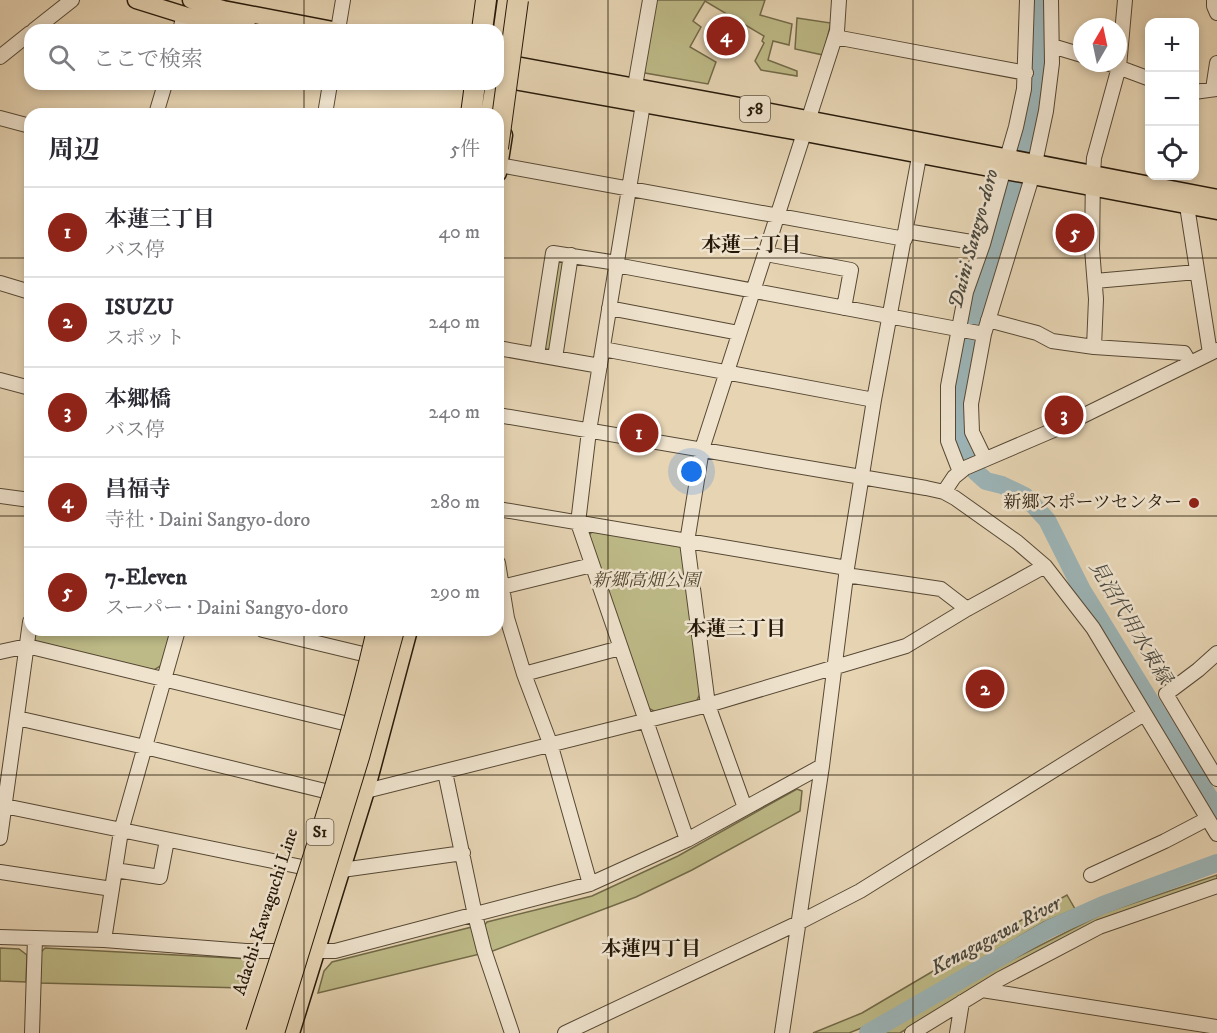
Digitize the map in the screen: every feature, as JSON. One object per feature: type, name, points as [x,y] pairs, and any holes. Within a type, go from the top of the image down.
[{"type":"highway","points":[[484,24],[486,0]]},
{"type":"highway","points":[[492,24],[495,0]]},
{"type":"highway","points":[[504,48],[508,0]]},
{"type":"highway","points":[[504,113],[518,0]]},
{"type":"highway","points":[[472,108],[474,90]]},
{"type":"highway","points":[[481,108],[483,90]]},
{"type":"highway","points":[[493,108],[497,90]]},
{"type":"highway","name":"S1","points":[[256,1033],[344,756],[376,636]]},
{"type":"highway","points":[[367,675],[380,636]]},
{"type":"highway","points":[[274,1033],[359,757],[392,636]]},
{"type":"highway","name":"S1","points":[[284,1033],[353,813],[402,636]]},
{"type":"main road","points":[[136,0],[224,24]]},
{"type":"main road","points":[[478,24],[480,0]]},
{"type":"main road","points":[[504,65],[523,0]]},
{"type":"main road","points":[[185,15],[224,4],[308,24]]},
{"type":"main road","name":"58","points":[[504,72],[635,86],[807,127],[921,149],[1092,181],[1217,198]]},
{"type":"main road","name":"58","points":[[504,72],[643,104],[807,127]]},
{"type":"main road","points":[[466,108],[468,90]]},
{"type":"main road","points":[[500,108],[501,90]]},
{"type":"main road","name":"58","points":[[1092,181],[1187,206],[1217,211]]},
{"type":"main road","name":"Adachi-Kawaguchi Line","points":[[248,1033],[325,791],[367,636]]},
{"type":"main road","points":[[291,1033],[366,791],[407,636]]},
{"type":"street","points":[[42,24],[72,0]]},
{"type":"street","points":[[340,24],[343,0]]},
{"type":"street","points":[[635,86],[650,0]]},
{"type":"street","points":[[745,808],[708,705],[687,542],[702,449],[836,37],[839,0]]},
{"type":"street","points":[[988,320],[1019,167],[1021,107],[1026,73],[1027,0]]},
{"type":"street","points":[[982,460],[970,421],[975,379],[966,292],[983,244],[1019,167],[1050,83],[1051,0]]},
{"type":"street","points":[[1122,18],[1125,0]]},
{"type":"street","points":[[1214,0],[1217,13]]},
{"type":"street","points":[[836,37],[1026,73]]},
{"type":"street","points":[[0,57],[24,38]]},
{"type":"street","points":[[1052,46],[1073,52]]},
{"type":"street","points":[[1199,91],[1215,89],[1217,63]]},
{"type":"street","points":[[1127,70],[1145,77]]},
{"type":"street","points":[[1094,347],[1092,181],[1094,158],[1112,72]]},
{"type":"street","points":[[158,108],[163,90]]},
{"type":"street","points":[[326,108],[329,90]]},
{"type":"street","points":[[643,104],[589,431],[578,523],[687,840]]},
{"type":"street","points":[[0,120],[24,125]]},
{"type":"street","points":[[782,1033],[796,924],[806,876],[822,766],[861,476],[921,149]]},
{"type":"street","points":[[504,163],[628,189],[778,216],[983,244]]},
{"type":"street","points":[[944,492],[963,470],[982,460],[1056,429],[1213,351],[1197,272],[1187,206]]},
{"type":"street","points":[[537,355],[553,253],[970,331]]},
{"type":"street","points":[[766,254],[850,270],[844,308]]},
{"type":"street","points":[[555,358],[571,255]]},
{"type":"street","points":[[1095,281],[1197,272]]},
{"type":"street","points":[[0,283],[24,290]]},
{"type":"street","points":[[609,308],[739,333]]},
{"type":"street","points":[[963,470],[948,441],[948,386],[970,331],[988,320],[1037,333],[1052,341],[1094,347],[1184,353],[1190,363]]},
{"type":"street","points":[[504,349],[600,366]]},
{"type":"street","points":[[603,349],[874,400]]},
{"type":"street","points":[[0,380],[24,386]]},
{"type":"street","points":[[504,416],[944,492],[1017,542],[1045,566],[1093,628],[1140,716],[1217,834]]},
{"type":"street","points":[[0,496],[24,499]]},
{"type":"street","points":[[504,510],[941,589],[967,609]]},
{"type":"street","points":[[504,586],[592,565]]},
{"type":"street","points":[[366,791],[644,719],[708,705],[906,646],[1045,566]]},
{"type":"street","points":[[504,605],[524,674],[549,743],[590,884]]},
{"type":"street","points":[[0,838],[2,805],[28,636]]},
{"type":"street","points":[[104,940],[121,831],[176,636]]},
{"type":"street","points":[[288,636],[363,654]]},
{"type":"street","points":[[0,652],[27,646],[344,723]]},
{"type":"street","points":[[524,674],[620,648]]},
{"type":"street","points":[[1217,653],[1166,694],[1217,779]]},
{"type":"street","points":[[565,1033],[796,924],[860,891],[1140,716]]},
{"type":"street","points":[[17,718],[325,791]]},
{"type":"street","points":[[0,937],[104,940],[246,951],[335,951],[590,884],[687,840],[822,766]]},
{"type":"street","points":[[445,772],[475,915],[484,950],[512,1033]]},
{"type":"street","points":[[2,805],[302,867]]},
{"type":"street","points":[[1091,875],[1207,819]]},
{"type":"street","points":[[115,870],[160,878],[167,840]]},
{"type":"street","points":[[342,870],[463,854]]},
{"type":"street","points":[[0,872],[112,889]]},
{"type":"street","points":[[912,1033],[982,990],[1099,927],[1217,886]]},
{"type":"street","points":[[32,1033],[35,938]]},
{"type":"street","points":[[982,990],[1217,1027]]},
{"type":"street","points":[[957,1033],[962,1002]]},
{"type":"green space","points":[[655,0],[765,0],[760,15],[792,24],[789,45],[773,41],[768,60],[797,71],[797,76],[761,70],[755,61],[764,43],[762,41],[764,36],[705,1],[693,21],[701,27],[690,47],[716,62],[708,84],[645,73],[643,69]]},
{"type":"green space","points":[[797,18],[831,23],[823,55],[795,49]]},
{"type":"green space","points":[[565,256],[552,352],[544,353],[556,257]]},
{"type":"green space","name":"新郷高畑公園","points":[[593,531],[678,545],[683,550],[700,694],[696,702],[656,712],[648,708],[588,536]]},
{"type":"green space","points":[[169,636],[162,665],[154,670],[37,643],[33,637]]},
{"type":"green space","points":[[797,789],[802,791],[800,811],[692,870],[636,897],[490,952],[483,927],[487,922],[592,896],[678,856]]},
{"type":"green space","points":[[1217,875],[1217,880],[967,992],[900,1033],[881,1033],[958,987],[1104,913]]},
{"type":"green space","points":[[1067,895],[1075,909],[1044,922],[869,1025],[849,1033],[813,1033],[862,1013]]},
{"type":"green space","points":[[472,927],[480,954],[318,993],[324,971],[332,962]]},
{"type":"green space","points":[[0,948],[19,949],[27,955],[26,982],[0,981]]},
{"type":"green space","points":[[45,948],[251,959],[254,963],[245,988],[39,983],[40,953]]},
{"type":"waterway","name":"Daini Sangyo-doro","points":[[1038,0],[1035,93],[1014,184],[968,334],[959,406],[960,446],[976,472],[986,481],[1002,485],[1025,496],[1047,520],[1082,590],[1217,810]]},
{"type":"waterway","name":"Kenagagawa River","points":[[868,1033],[1049,929],[1103,905],[1217,863]]},
{"type":"place","name":"昌福寺","points":[[726,36]]},
{"type":"place","name":"7-Eleven","points":[[1075,233]]},
{"type":"place","name":"本郷橋","points":[[1064,415]]},
{"type":"place","name":"本蓮三丁目","points":[[639,433]]},
{"type":"place","name":"新郷スポーツセンター","points":[[1194,503]]},
{"type":"place","name":"ISUZU","points":[[985,689]]},
{"type":"district","name":"本蓮二丁目","points":[[751,245]]},
{"type":"district","name":"本蓮三丁目","points":[[736,629]]},
{"type":"district","name":"本蓮四丁目","points":[[651,949]]},
{"type":"water label","name":"見沼代用水東縁","points":[[1130,623]]}]
